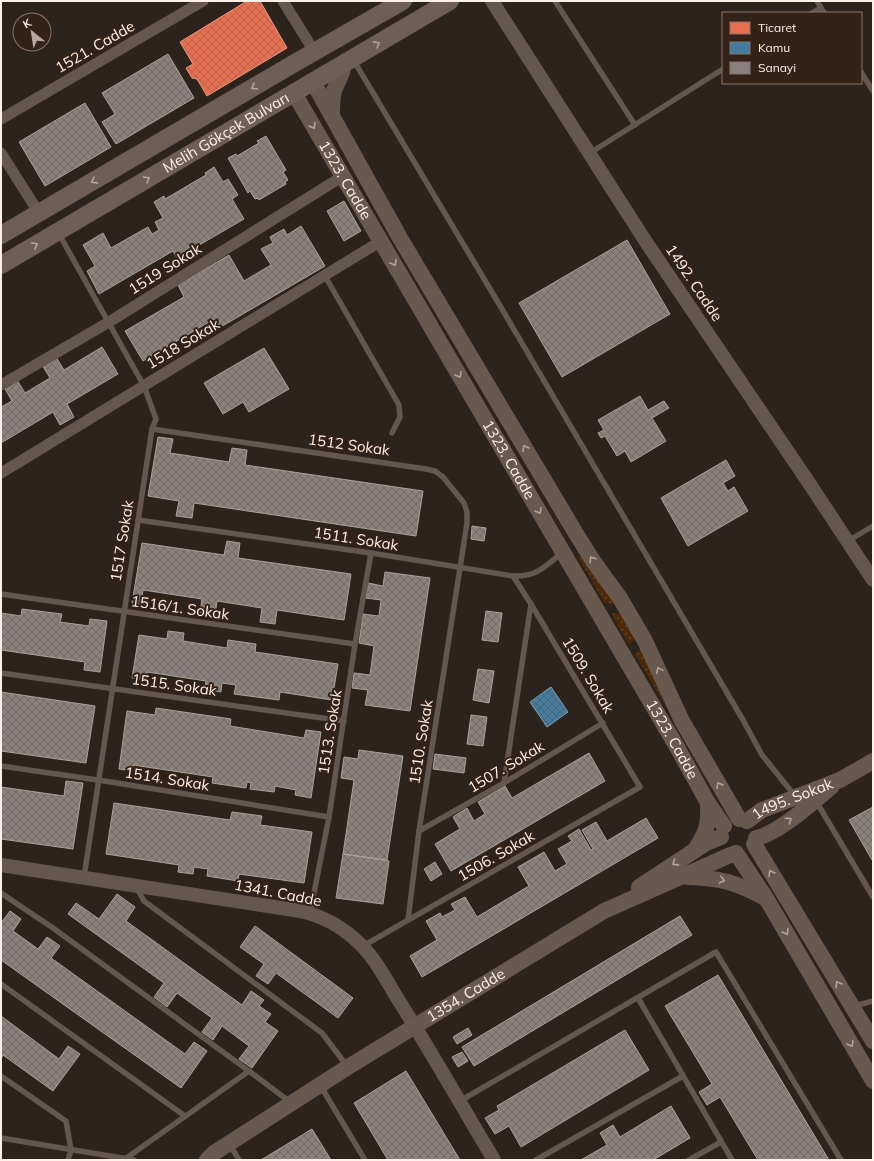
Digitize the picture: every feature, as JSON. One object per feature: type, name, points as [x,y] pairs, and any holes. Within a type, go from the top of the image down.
[{"type":"main road","name":"Melih Gökçek Bulvarı","points":[[1,236],[403,1]]},
{"type":"main road","name":"Melih Gökçek Bulvarı","points":[[1,265],[450,1]]},
{"type":"main road","points":[[307,56],[313,82],[400,238],[581,542],[596,566],[620,598],[645,640],[682,721],[743,820]]},
{"type":"main road","points":[[332,116],[334,92],[348,62]]},
{"type":"main road","points":[[281,71],[294,93]]},
{"type":"main road","name":"1323. Cadde","points":[[294,93],[673,740],[723,831]]},
{"type":"main road","points":[[563,552],[581,542]]},
{"type":"main road","points":[[596,610],[609,611],[616,607],[620,598]]},
{"type":"main road","points":[[621,653],[645,640]]},
{"type":"main road","name":"1495. Sokak","points":[[743,820],[762,810],[840,780],[873,761]]},
{"type":"main road","name":"1495. Sokak","points":[[755,841],[777,829],[815,801],[840,780]]},
{"type":"main road","points":[[695,850],[707,829],[709,818],[708,803]]},
{"type":"main road","points":[[604,911],[723,831],[734,819],[743,820],[753,826],[755,841],[873,1041]]},
{"type":"main road","points":[[723,831],[723,845],[736,853],[743,853],[749,850],[755,841]]},
{"type":"main road","points":[[736,853],[766,898],[873,1081]]},
{"type":"main road","name":"1354. Cadde","points":[[207,1160],[214,1153],[348,1067],[604,911],[736,853]]},
{"type":"main road","points":[[683,877],[721,879],[743,886],[766,898]]},
{"type":"street","name":"1521. Cadde","points":[[1,119],[203,1]]},
{"type":"street","points":[[283,1],[307,56]]},
{"type":"street","name":"1492. Cadde","points":[[492,1],[646,242],[873,580]]},
{"type":"street","points":[[1,153],[39,213]]},
{"type":"street","name":"1519 Sokak","points":[[1,385],[109,322],[343,176]]},
{"type":"street","name":"1518 Sokak","points":[[1,473],[381,241]]},
{"type":"street","name":"1341. Cadde","points":[[1,864],[265,905],[310,914],[337,926],[363,946],[371,957],[460,1101],[494,1160]]},
{"type":"lane","points":[[555,1],[635,125]]},
{"type":"lane","points":[[817,1],[823,12]]},
{"type":"lane","points":[[814,12],[821,8]]},
{"type":"lane","points":[[348,62],[495,298],[743,720],[755,745],[766,761],[796,796]]},
{"type":"lane","points":[[590,153],[722,70]]},
{"type":"lane","points":[[862,74],[873,91]]},
{"type":"lane","name":"1517 Sokak","points":[[58,232],[144,386],[156,419],[152,429],[84,878]]},
{"type":"lane","points":[[325,276],[399,405],[400,417],[392,433]]},
{"type":"lane","name":"1512 Sokak","points":[[152,429],[435,471],[443,477],[464,503],[467,512],[467,523],[460,568]]},
{"type":"lane","name":"1511. Sokak","points":[[138,520],[371,553],[525,577],[536,573],[563,552]]},
{"type":"lane","points":[[848,541],[873,526]]},
{"type":"lane","name":"1513. Sokak","points":[[310,914],[329,817],[355,644],[371,553]]},
{"type":"lane","name":"1510. Sokak","points":[[408,920],[419,831],[460,568]]},
{"type":"lane","name":"1509. Sokak","points":[[513,576],[603,723],[640,787]]},
{"type":"lane","name":"1516/1. Sokak","points":[[1,594],[124,613],[355,644]]},
{"type":"lane","points":[[504,783],[531,604]]},
{"type":"lane","name":"1515. Sokak","points":[[1,673],[344,721]]},
{"type":"lane","name":"1507. Sokak","points":[[419,831],[504,783],[603,723]]},
{"type":"lane","name":"1514. Sokak","points":[[1,766],[329,817]]},
{"type":"lane","name":"1506. Sokak","points":[[363,946],[640,787]]},
{"type":"lane","points":[[815,801],[873,897]]},
{"type":"lane","points":[[135,886],[144,901],[322,1033],[348,1067]]},
{"type":"lane","points":[[1,892],[53,928],[292,1103]]},
{"type":"lane","points":[[460,1101],[716,952],[841,1160]]},
{"type":"lane","points":[[1,984],[185,1116]]},
{"type":"lane","points":[[638,998],[732,1160]]},
{"type":"lane","points":[[852,1007],[873,1001]]},
{"type":"lane","points":[[125,1159],[249,1071]]},
{"type":"lane","points":[[1,1076],[66,1121],[71,1150],[68,1160]]},
{"type":"lane","points":[[536,1160],[683,1076]]},
{"type":"lane","points":[[320,1085],[365,1160]]},
{"type":"lane","points":[[1,1138],[134,1160]]},
{"type":"lane","points":[[690,1160],[721,1142]]},
{"type":"lane","points":[[229,1144],[239,1160]]},
{"type":"shaded area","points":[[581,555],[615,603],[605,603],[578,557]]},
{"type":"shaded area","points":[[623,612],[635,639],[629,645],[611,613],[616,614]]},
{"type":"shaded area","points":[[640,650],[643,650],[673,718],[635,654]]},
{"type":"building: Ticaret","points":[[247,1],[260,1],[287,48],[207,96],[197,79],[192,78],[186,68],[193,64],[180,42]]},
{"type":"building: Kamu","points":[[551,687],[568,712],[547,727],[530,702]]},
{"type":"building: Sanayi","points":[[168,54],[194,98],[116,144],[102,122],[115,114],[102,93]]},
{"type":"building: Sanayi","points":[[85,103],[111,147],[45,186],[19,142]]},
{"type":"building: Sanayi","points":[[266,136],[286,170],[283,172],[288,180],[285,182],[286,184],[259,200],[258,198],[255,199],[250,191],[248,193],[228,158],[236,154],[237,156],[259,143],[257,141]]},
{"type":"building: Sanayi","points":[[214,167],[223,182],[228,179],[238,195],[232,199],[244,219],[177,258],[173,251],[99,294],[87,271],[95,266],[83,245],[103,233],[111,248],[148,227],[152,234],[159,230],[155,222],[163,218],[154,202],[164,196],[165,199],[206,175],[205,173]]},
{"type":"building: Sanayi","points":[[344,201],[361,231],[344,241],[327,211]]},
{"type":"building: Sanayi","points":[[301,226],[325,266],[219,328],[214,319],[143,361],[125,331],[184,297],[178,285],[229,255],[244,281],[271,265],[261,249],[273,243],[270,237],[284,229],[287,235]]},
{"type":"building: Sanayi","points":[[627,240],[670,314],[562,377],[519,303]]},
{"type":"building: Sanayi","points":[[102,347],[118,374],[67,404],[74,417],[60,425],[53,412],[1,443],[1,407],[12,401],[4,387],[17,380],[25,393],[50,378],[42,365],[56,357],[64,370]]},
{"type":"building: Sanayi","points":[[264,348],[289,389],[249,412],[243,402],[223,414],[204,383]]},
{"type":"building: Sanayi","points":[[640,396],[648,410],[664,401],[669,408],[652,418],[666,441],[631,462],[625,451],[617,456],[605,436],[601,438],[598,433],[604,430],[598,420]]},
{"type":"building: Sanayi","points":[[158,437],[173,439],[170,453],[229,462],[232,448],[247,450],[245,465],[423,491],[416,536],[194,503],[192,518],[176,516],[179,501],[148,496]]},
{"type":"building: Sanayi","points":[[726,460],[735,476],[723,483],[728,491],[734,487],[748,511],[688,546],[661,498]]},
{"type":"building: Sanayi","points":[[472,526],[486,528],[484,541],[471,539]]},
{"type":"building: Sanayi","points":[[227,541],[240,543],[238,558],[351,574],[344,620],[277,610],[275,624],[260,622],[262,608],[217,601],[215,615],[200,613],[202,599],[143,590],[141,604],[132,603],[142,543],[224,555]]},
{"type":"building: Sanayi","points":[[385,572],[430,578],[410,711],[365,705],[368,690],[352,688],[354,673],[370,675],[374,646],[359,643],[363,614],[379,616],[381,600],[366,598],[368,583],[383,586]]},
{"type":"building: Sanayi","points":[[22,609],[62,614],[60,622],[89,626],[90,619],[107,621],[100,672],[84,670],[85,662],[1,650],[1,613],[21,616]]},
{"type":"building: Sanayi","points":[[486,611],[502,613],[498,642],[482,640]]},
{"type":"building: Sanayi","points":[[168,631],[184,633],[183,641],[227,648],[228,640],[256,644],[255,652],[338,664],[332,700],[280,692],[279,700],[234,694],[236,685],[222,683],[221,692],[205,689],[206,681],[147,672],[146,680],[132,678],[139,635],[167,639]]},
{"type":"building: Sanayi","points":[[478,669],[494,671],[489,703],[473,700]]},
{"type":"building: Sanayi","points":[[1,692],[95,706],[86,763],[1,751]]},
{"type":"building: Sanayi","points":[[156,708],[231,719],[230,726],[304,738],[306,730],[321,732],[311,798],[295,795],[296,790],[275,786],[274,792],[250,789],[251,783],[247,782],[246,788],[212,783],[213,777],[133,765],[132,771],[119,769],[127,711],[155,715]]},
{"type":"building: Sanayi","points":[[471,715],[487,717],[483,746],[467,744]]},
{"type":"building: Sanayi","points":[[359,750],[403,756],[387,860],[343,854],[354,780],[341,778],[344,757],[358,759]]},
{"type":"building: Sanayi","points":[[589,753],[605,781],[451,871],[435,844],[460,829],[453,817],[467,808],[474,821],[485,814],[478,802],[505,786],[512,798]]},
{"type":"building: Sanayi","points":[[435,754],[466,758],[464,773],[433,769]]},
{"type":"building: Sanayi","points":[[66,781],[83,783],[73,849],[1,839],[1,787],[64,796]]},
{"type":"building: Sanayi","points":[[114,803],[230,820],[232,812],[262,816],[260,825],[312,832],[304,883],[239,874],[238,881],[207,876],[208,869],[194,867],[193,874],[178,872],[179,865],[106,854]]},
{"type":"building: Sanayi","points":[[873,807],[873,860],[872,860],[849,820]]},
{"type":"building: Sanayi","points":[[646,818],[658,838],[422,977],[410,956],[437,940],[426,921],[440,913],[442,917],[455,910],[451,904],[465,897],[477,917],[529,886],[518,867],[544,852],[555,871],[567,864],[558,849],[572,841],[568,836],[579,829],[591,850],[593,849],[582,830],[596,822],[607,841]]},
{"type":"building: Sanayi","points":[[343,854],[389,861],[383,904],[336,898]]},
{"type":"building: Sanayi","points":[[435,862],[442,874],[431,881],[424,869]]},
{"type":"building: Sanayi","points":[[117,894],[135,907],[126,921],[242,1005],[251,991],[264,1000],[259,1006],[271,1014],[265,1022],[278,1031],[252,1068],[239,1059],[249,1046],[222,1026],[213,1040],[202,1032],[212,1018],[177,993],[167,1007],[154,997],[164,983],[68,914],[76,903],[99,919]]},
{"type":"building: Sanayi","points":[[10,911],[21,919],[13,931],[38,949],[47,937],[60,946],[51,958],[185,1054],[194,1042],[207,1051],[181,1088],[1,960],[1,923]]},
{"type":"building: Sanayi","points":[[680,916],[692,935],[474,1066],[462,1047]]},
{"type":"building: Sanayi","points":[[255,926],[353,998],[338,1018],[276,973],[268,984],[256,976],[264,964],[240,947]]},
{"type":"building: Sanayi","points":[[718,975],[829,1160],[758,1160],[720,1097],[707,1105],[699,1092],[712,1084],[665,1006]]},
{"type":"building: Sanayi","points":[[1,1016],[59,1059],[68,1046],[80,1054],[53,1091],[3,1055],[1,1059]]},
{"type":"building: Sanayi","points":[[468,1028],[472,1035],[457,1044],[453,1037]]},
{"type":"building: Sanayi","points":[[625,1030],[649,1070],[521,1147],[509,1126],[495,1134],[485,1118],[499,1110],[497,1106]]},
{"type":"building: Sanayi","points":[[462,1052],[468,1061],[458,1067],[452,1057]]},
{"type":"building: Sanayi","points":[[406,1071],[460,1160],[388,1160],[354,1103]]},
{"type":"building: Sanayi","points":[[671,1106],[690,1138],[653,1160],[581,1160],[607,1145],[600,1133],[613,1125],[620,1137]]},
{"type":"building: Sanayi","points":[[312,1129],[331,1160],[261,1160]]}]
